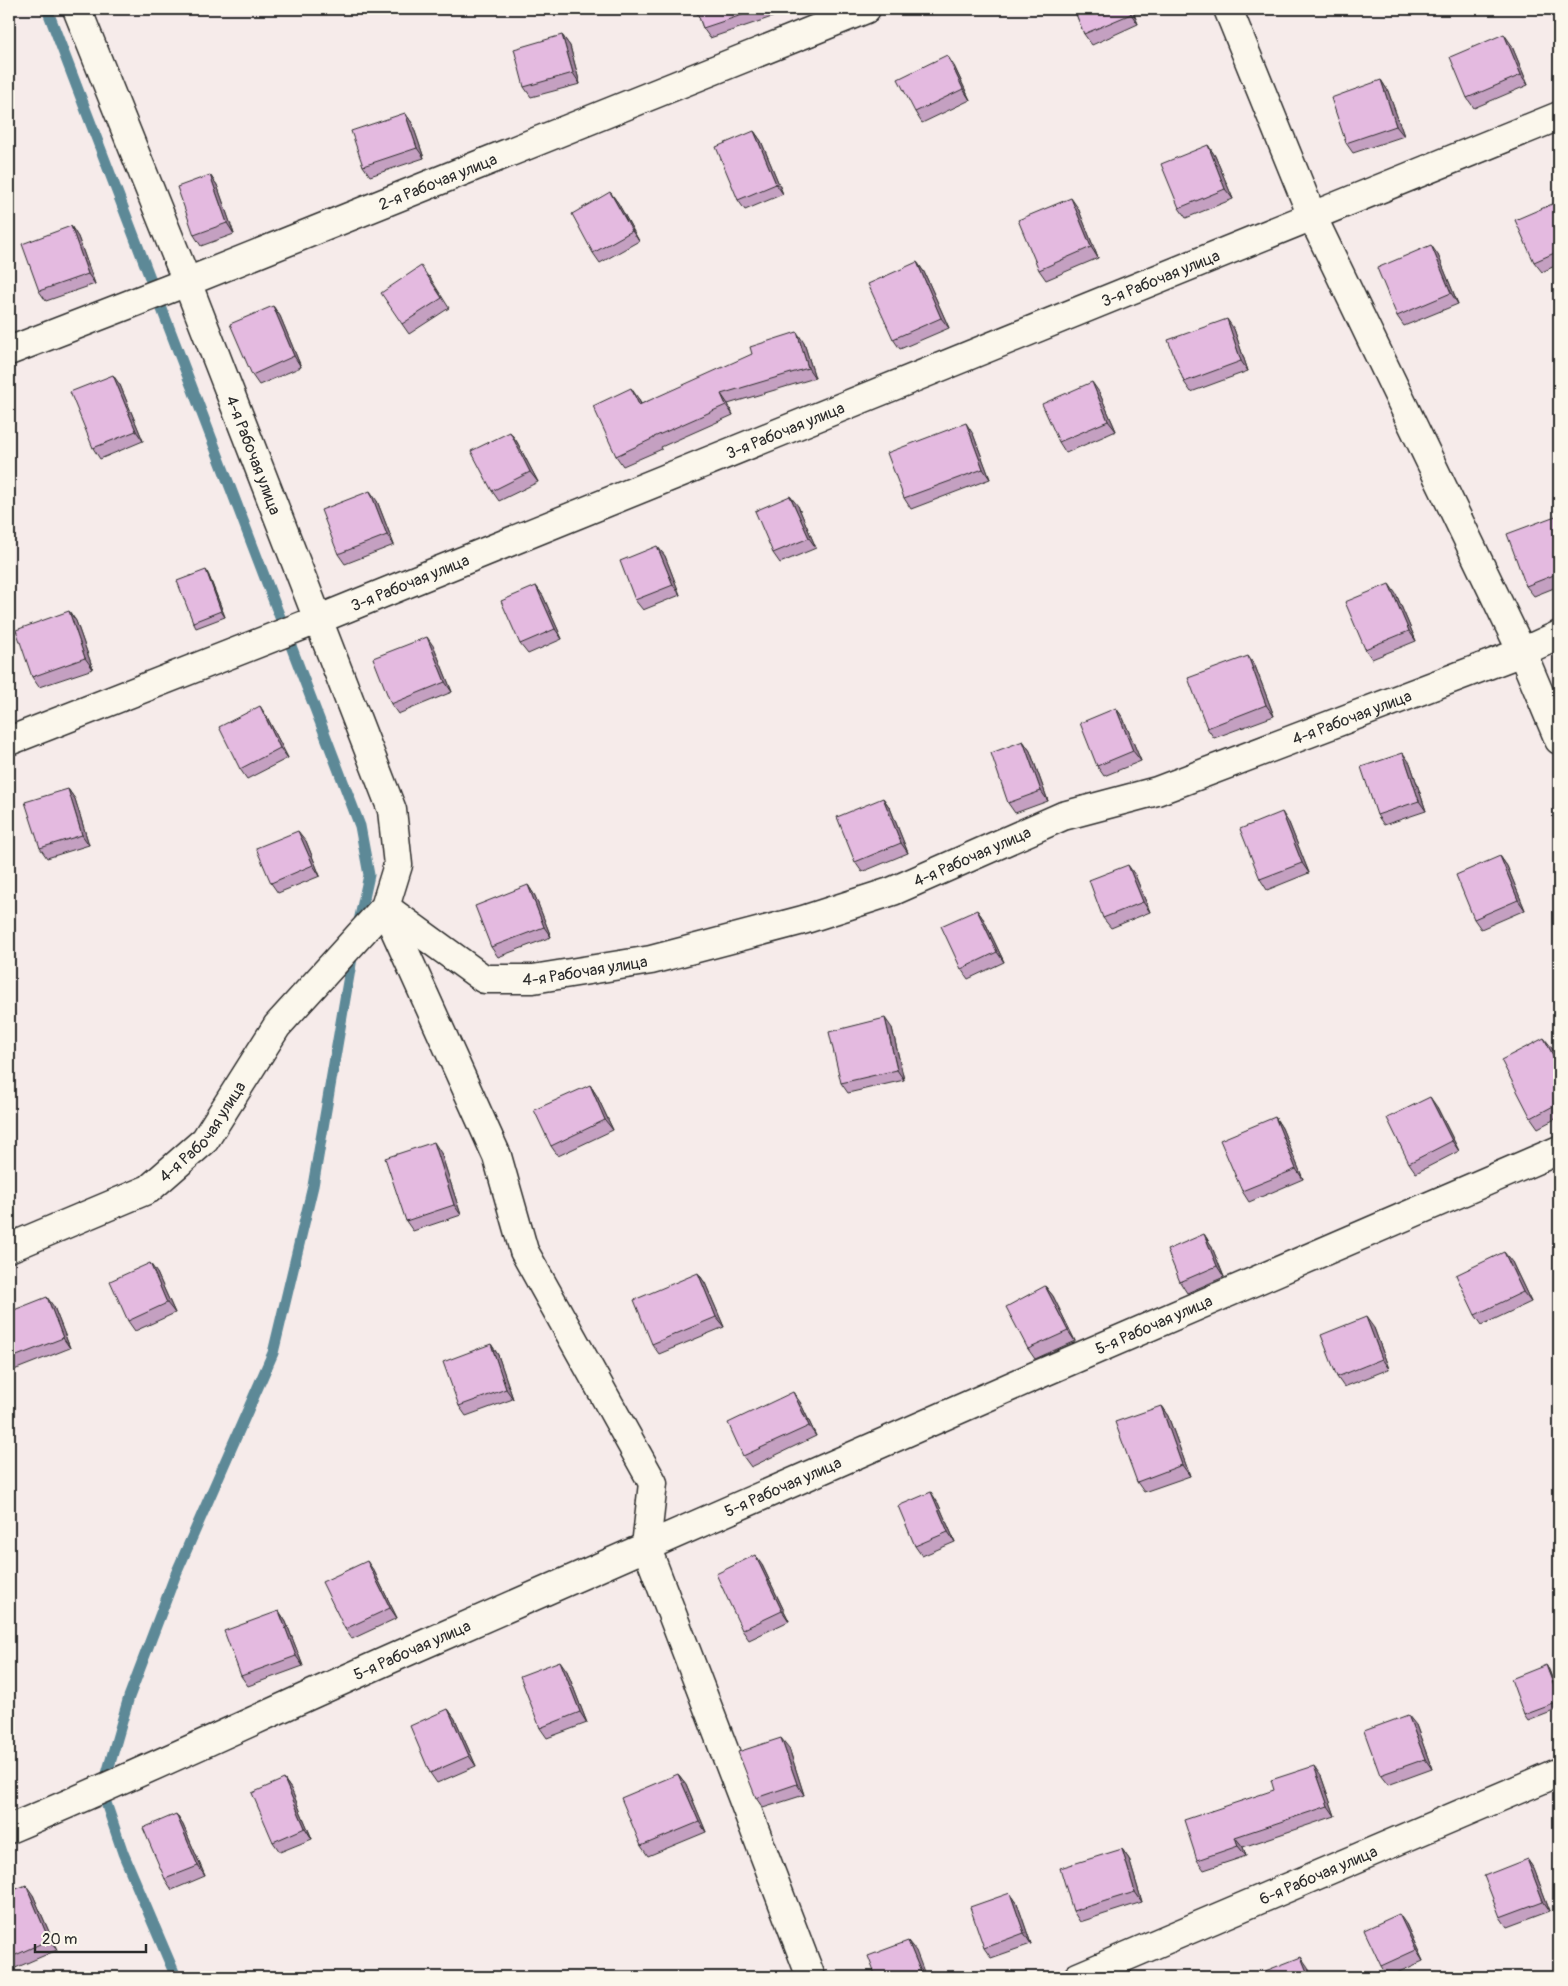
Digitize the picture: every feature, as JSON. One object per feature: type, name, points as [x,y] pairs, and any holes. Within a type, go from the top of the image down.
[{"type":"street","name":"4-я Рабочая улица","points":[[9,1248],[149,1190],[205,1140],[278,1026],[385,907],[398,866],[392,810],[187,282],[77,9]]},
{"type":"street","name":"2-я Рабочая улица","points":[[9,350],[187,282],[866,9]]},
{"type":"street","points":[[1228,9],[1312,216],[1522,652],[1559,740]]},
{"type":"street","name":"3-я Рабочая улица","points":[[9,741],[317,620],[1559,116]]},
{"type":"street","name":"4-я Рабочая улица","points":[[385,907],[484,979],[533,979],[651,960],[802,920],[894,892],[1062,816],[1157,791],[1522,652],[1559,635]]},
{"type":"street","points":[[385,907],[497,1156],[524,1251],[653,1483],[646,1546],[811,1977]]},
{"type":"street","name":"5-я Рабочая улица","points":[[9,1829],[102,1791],[339,1681],[646,1546],[1229,1291],[1559,1150]]},
{"type":"street","name":"6-я Рабочая улица","points":[[1078,1977],[1559,1772]]},
{"type":"building","points":[[696,9],[760,9],[703,28]]},
{"type":"building","points":[[1074,9],[1129,9],[1131,14],[1084,34]]},
{"type":"building","points":[[1504,34],[1521,75],[1467,98],[1450,57]]},
{"type":"building","points":[[562,35],[573,73],[524,87],[514,49]]},
{"type":"building","points":[[947,55],[963,89],[915,112],[898,79]]},
{"type":"building","points":[[1381,80],[1396,126],[1346,143],[1331,98]]},
{"type":"building","points":[[405,113],[417,148],[363,166],[351,131]]},
{"type":"building","points":[[754,131],[776,184],[738,200],[716,147]]},
{"type":"building","points":[[1208,145],[1225,189],[1179,208],[1161,164]]},
{"type":"building","points":[[210,175],[227,223],[194,235],[177,187]]},
{"type":"building","points":[[610,192],[632,231],[593,253],[572,214]]},
{"type":"building","points":[[1071,198],[1091,247],[1039,270],[1018,220]]},
{"type":"building","points":[[1557,202],[1559,208],[1559,251],[1534,262],[1515,220]]},
{"type":"building","points":[[71,226],[88,274],[39,291],[22,244]]},
{"type":"building","points":[[1431,245],[1451,293],[1397,316],[1377,268]]},
{"type":"building","points":[[917,262],[941,318],[893,339],[868,284]]},
{"type":"building","points":[[421,266],[442,298],[402,324],[381,293]]},
{"type":"building","points":[[273,306],[294,356],[252,375],[230,324]]},
{"type":"building","points":[[1227,319],[1241,361],[1184,382],[1168,340]]},
{"type":"building","points":[[797,332],[808,368],[721,394],[726,405],[616,456],[593,406],[631,388],[639,405],[752,354],[750,347]]},
{"type":"building","points":[[113,375],[136,431],[93,448],[70,392]]},
{"type":"building","points":[[1092,382],[1108,421],[1059,442],[1042,404]]},
{"type":"building","points":[[966,423],[983,469],[904,498],[887,453]]},
{"type":"building","points":[[510,432],[530,472],[492,491],[471,451]]},
{"type":"building","points":[[370,491],[387,535],[338,554],[321,510]]},
{"type":"building","points":[[790,496],[809,538],[773,553],[755,511]]},
{"type":"building","points":[[1558,515],[1559,573],[1526,586],[1507,534]]},
{"type":"building","points":[[657,546],[673,585],[635,600],[620,561]]},
{"type":"building","points":[[206,570],[221,611],[193,622],[177,581]]},
{"type":"building","points":[[1389,584],[1409,631],[1365,649],[1345,602]]},
{"type":"building","points":[[536,586],[555,629],[520,644],[501,601]]},
{"type":"building","points":[[69,611],[85,658],[32,677],[16,630]]},
{"type":"building","points":[[427,637],[445,682],[391,704],[373,658]]},
{"type":"building","points":[[1248,656],[1266,705],[1207,728],[1188,678]]},
{"type":"building","points":[[260,706],[280,748],[240,769],[219,727]]},
{"type":"building","points":[[1116,708],[1133,751],[1097,766],[1080,723]]},
{"type":"building","points":[[1023,741],[1041,791],[1008,803],[991,753]]},
{"type":"building","points":[[1403,753],[1419,801],[1377,815],[1361,767]]},
{"type":"building","points":[[68,789],[82,835],[40,848],[25,802]]},
{"type":"building","points":[[883,798],[901,843],[855,862],[837,817]]},
{"type":"building","points":[[1282,812],[1302,863],[1260,879],[1240,829]]},
{"type":"building","points":[[298,831],[313,865],[271,883],[256,848]]},
{"type":"building","points":[[1500,856],[1518,900],[1474,919],[1456,875]]},
{"type":"building","points":[[1128,865],[1143,902],[1103,918],[1089,880]]},
{"type":"building","points":[[528,885],[544,927],[491,947],[475,906]]},
{"type":"building","points":[[977,910],[997,952],[961,969],[941,926]]},
{"type":"building","points":[[885,1018],[897,1070],[841,1083],[829,1032]]},
{"type":"building","points":[[1544,1038],[1559,1067],[1559,1103],[1531,1118],[1501,1060]]},
{"type":"building","points":[[590,1085],[605,1120],[551,1146],[534,1110]]},
{"type":"building","points":[[1430,1097],[1452,1141],[1409,1163],[1387,1118]]},
{"type":"building","points":[[1275,1117],[1296,1169],[1242,1191],[1220,1140]]},
{"type":"building","points":[[434,1142],[454,1205],[406,1221],[385,1158]]},
{"type":"building","points":[[1204,1234],[1217,1266],[1180,1282],[1167,1250]]},
{"type":"building","points":[[1504,1252],[1523,1292],[1475,1315],[1456,1275]]},
{"type":"building","points":[[150,1263],[167,1303],[128,1321],[110,1281]]},
{"type":"building","points":[[698,1273],[716,1317],[652,1344],[634,1300]]},
{"type":"building","points":[[1045,1286],[1068,1331],[1028,1349],[1006,1307]]},
{"type":"building","points":[[47,1297],[63,1338],[9,1359],[9,1312]]},
{"type":"building","points":[[1366,1317],[1382,1359],[1337,1377],[1321,1335]]},
{"type":"building","points":[[491,1344],[506,1389],[459,1406],[443,1362]]},
{"type":"building","points":[[793,1392],[809,1426],[743,1456],[728,1423]]},
{"type":"building","points":[[1161,1406],[1182,1465],[1137,1482],[1115,1422]]},
{"type":"building","points":[[931,1492],[948,1532],[915,1546],[898,1506]]},
{"type":"building","points":[[755,1555],[782,1611],[742,1630],[716,1574]]},
{"type":"building","points":[[367,1561],[390,1608],[345,1629],[322,1582]]},
{"type":"building","points":[[279,1611],[296,1656],[241,1676],[224,1631]]},
{"type":"building","points":[[560,1661],[580,1712],[540,1728],[520,1676]]},
{"type":"building","points":[[1546,1665],[1559,1702],[1524,1715],[1511,1679]]},
{"type":"building","points":[[448,1709],[469,1756],[430,1773],[410,1726]]},
{"type":"building","points":[[1408,1715],[1425,1759],[1380,1775],[1364,1731]]},
{"type":"building","points":[[781,1738],[797,1784],[756,1798],[738,1752]]},
{"type":"building","points":[[1314,1766],[1328,1806],[1235,1837],[1238,1846],[1197,1860],[1184,1820],[1274,1790],[1271,1780]]},
{"type":"building","points":[[678,1774],[699,1822],[641,1846],[621,1798]]},
{"type":"building","points":[[284,1779],[305,1828],[273,1842],[252,1793]]},
{"type":"building","points":[[176,1814],[198,1866],[165,1879],[143,1828]]},
{"type":"building","points":[[1122,1849],[1135,1892],[1073,1911],[1060,1868]]},
{"type":"building","points":[[1527,1859],[1543,1901],[1500,1917],[1484,1876]]},
{"type":"building","points":[[26,1885],[49,1940],[9,1958],[9,1892]]},
{"type":"building","points":[[1010,1893],[1024,1933],[984,1948],[970,1907]]},
{"type":"building","points":[[1399,1914],[1416,1950],[1381,1966],[1364,1930]]},
{"type":"building","points":[[908,1941],[923,1977],[876,1977],[868,1956]]},
{"type":"building","points":[[1301,1957],[1309,1977],[1250,1977]]},
{"type":"waterway","points":[[47,9],[360,826],[369,875],[358,926]]},
{"type":"waterway","points":[[176,1977],[123,1853],[102,1791],[129,1697],[175,1576],[273,1353],[313,1186],[353,952]]}]
